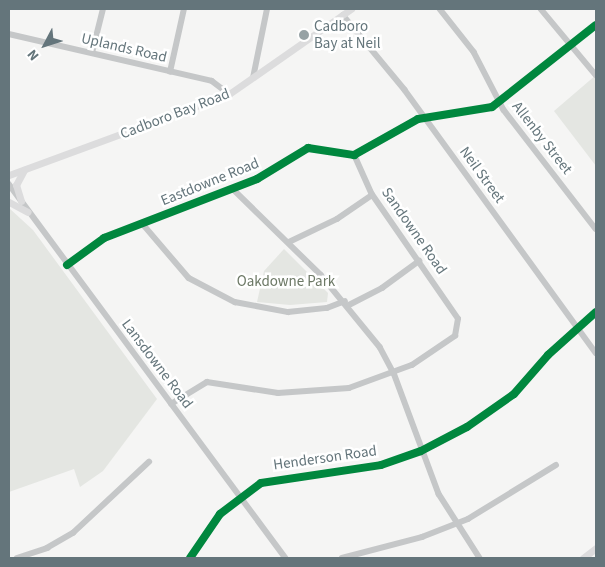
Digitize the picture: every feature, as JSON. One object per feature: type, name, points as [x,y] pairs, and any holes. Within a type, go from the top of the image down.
[{"type":"main road","name":"Cadboro Bay Road","points":[[9,175],[229,94],[253,80],[351,9]]},
{"type":"main road","points":[[21,201],[16,185],[24,170]]},
{"type":"main road","points":[[9,202],[28,212]]},
{"type":"main road","points":[[583,558],[596,548]]},
{"type":"street","points":[[92,53],[103,9]]},
{"type":"street","points":[[170,72],[184,9]]},
{"type":"street","points":[[253,80],[267,9]]},
{"type":"street","name":"Allenby Street","points":[[440,9],[474,52],[500,103],[596,229]]},
{"type":"street","points":[[541,9],[596,75]]},
{"type":"street","name":"Neil Street","points":[[343,15],[425,117],[596,353]]},
{"type":"street","points":[[354,155],[425,117],[460,115],[500,103],[596,24]]},
{"type":"street","name":"Uplands Road","points":[[9,34],[212,81],[229,94]]},
{"type":"street","name":"Eastdowne Road","points":[[67,265],[104,238],[233,189],[308,148],[354,155]]},
{"type":"street","name":"Sandowne Road","points":[[354,155],[372,195],[458,319],[458,331],[450,341],[394,373]]},
{"type":"street","name":"Lansdowne Road","points":[[9,184],[67,265],[286,558]]},
{"type":"street","points":[[233,189],[289,242],[347,303],[394,373],[421,452],[456,524],[480,558]]},
{"type":"street","points":[[289,242],[337,219],[372,195]]},
{"type":"street","points":[[142,223],[176,267],[215,294],[247,306],[288,312],[327,308],[347,303],[382,288],[419,261]]},
{"type":"street","name":"Henderson Road","points":[[190,558],[220,514],[240,496],[276,478],[356,470],[421,452],[501,404],[596,312]]},
{"type":"street","points":[[171,404],[207,382],[278,393],[318,393],[394,373]]},
{"type":"street","points":[[17,558],[47,548],[72,533],[149,462]]},
{"type":"street","points":[[342,558],[456,524],[511,497],[556,465]]},
{"type":"green space","points":[[596,75],[596,166],[554,111]]},
{"type":"green space","points":[[9,208],[33,230],[157,399],[103,471],[80,487],[74,469],[9,492]]},
{"type":"green space","name":"Oakdowne Park","points":[[284,249],[328,293],[327,302],[290,305],[257,302],[264,271]]},
{"type":"cycle path","points":[[67,265],[104,238],[257,179],[308,148],[354,155],[418,119],[492,107],[596,25]]},
{"type":"cycle path","points":[[190,558],[220,514],[261,483],[381,465],[421,451],[467,427],[514,394],[548,355],[596,312]]},
{"type":"place","name":"Cadboro Bay at Neil","points":[[304,35]]}]
